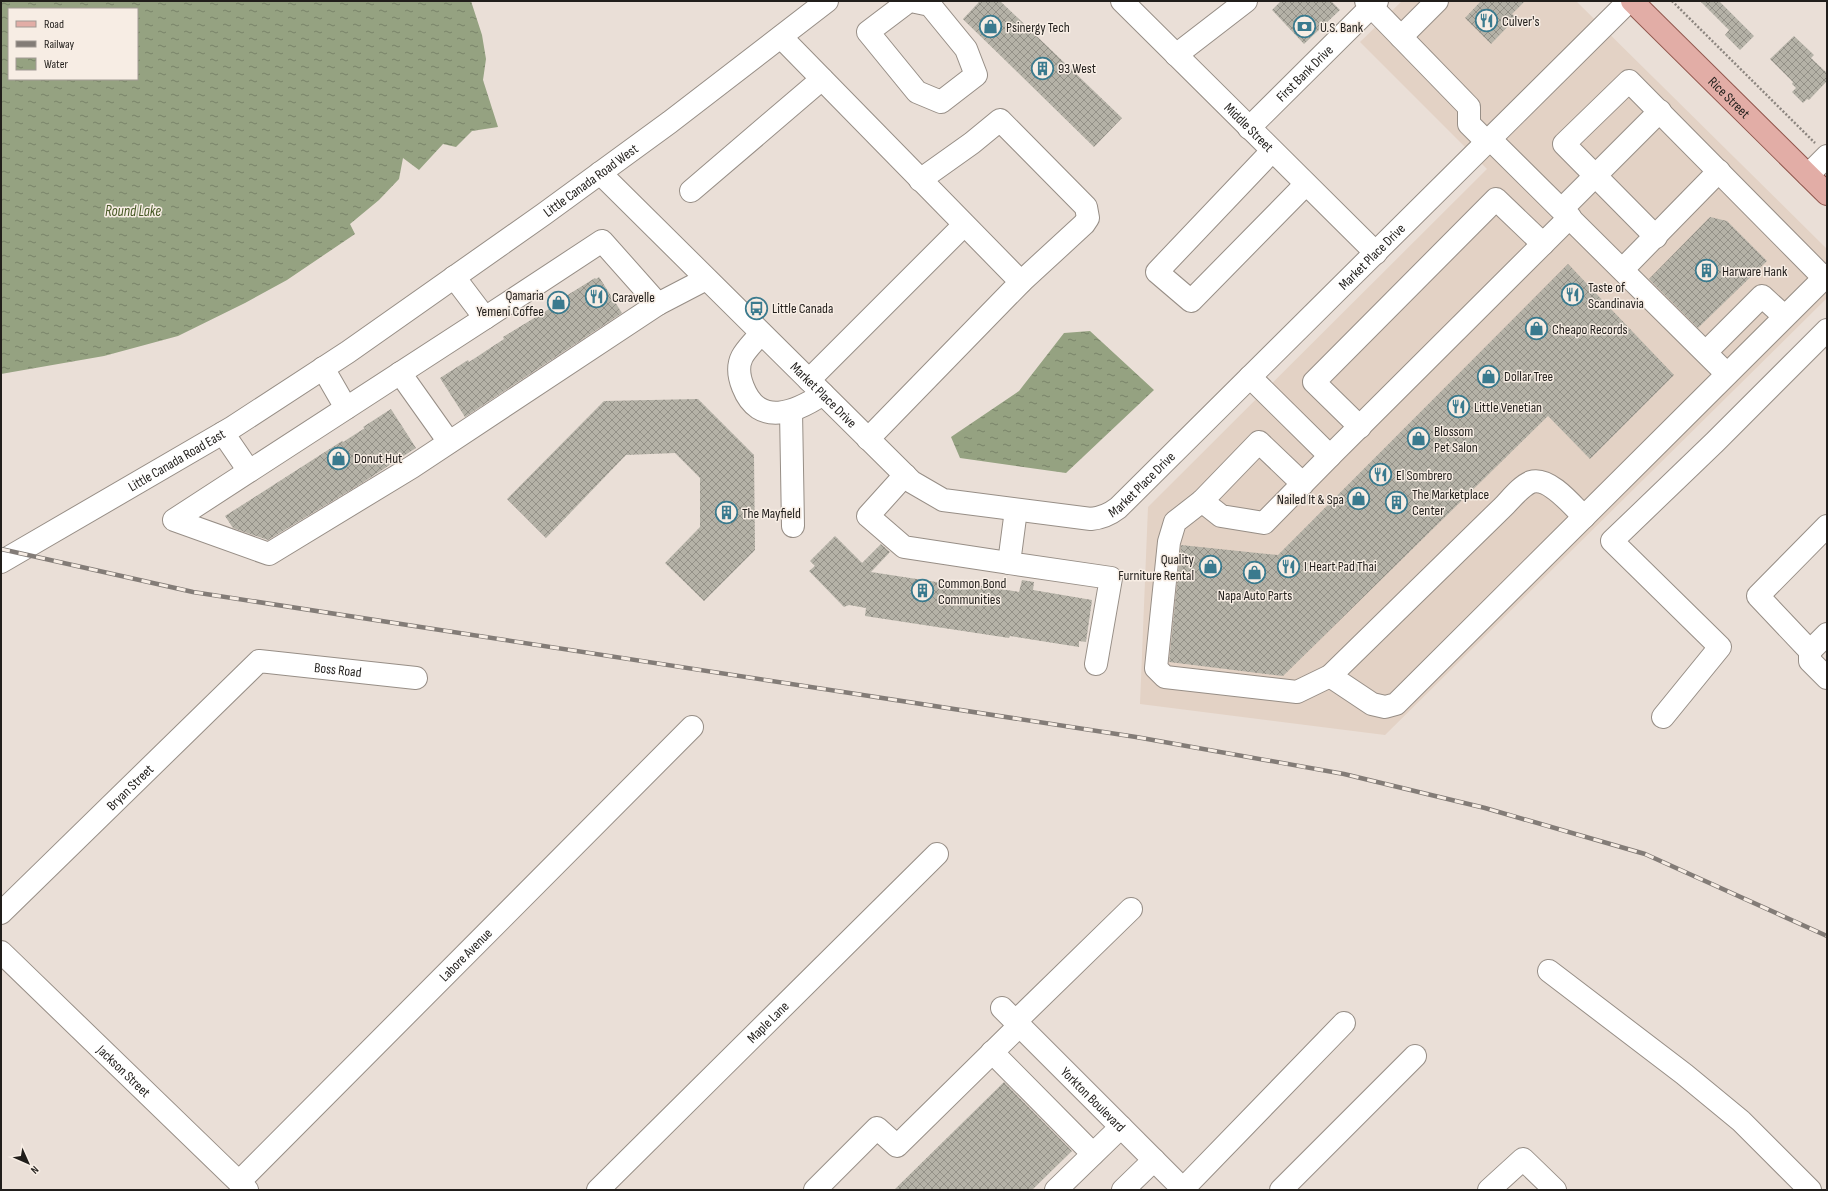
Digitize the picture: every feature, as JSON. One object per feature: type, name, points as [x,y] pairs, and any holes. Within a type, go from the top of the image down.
[{"type":"main road","name":"Rice Street","points":[[1630,1],[1827,194]]},
{"type":"street","name":"Little Canada Road West","points":[[348,352],[685,111],[827,1]]},
{"type":"street","points":[[910,1],[930,5],[966,49],[976,75],[941,102],[917,92],[868,32],[910,1]]},
{"type":"street","name":"Middle Street","points":[[1122,1],[1376,253]]},
{"type":"street","points":[[1176,55],[1246,1]]},
{"type":"street","points":[[1401,37],[1437,1]]},
{"type":"street","name":"Market Place Drive","points":[[600,173],[912,482],[943,500],[1091,519],[1105,516],[1112,512],[1630,1]]},
{"type":"street","points":[[1371,3],[1401,37],[1469,107],[1469,124],[1489,140],[1566,213],[1727,374]]},
{"type":"street","name":"First Bank Drive","points":[[1249,128],[1371,3]]},
{"type":"street","points":[[781,37],[1021,282]]},
{"type":"street","points":[[691,191],[822,79]]},
{"type":"street","points":[[1330,676],[1372,704],[1385,707],[1396,704],[1784,316],[1826,276],[1629,81],[1564,144],[1656,237]]},
{"type":"street","points":[[1202,501],[1221,516],[1264,523],[1543,244],[1596,176],[1660,111]]},
{"type":"street","points":[[868,439],[1021,282],[1084,224],[1088,218],[1086,207],[1000,120],[972,143],[920,180]]},
{"type":"street","points":[[1808,175],[1821,149]]},
{"type":"street","points":[[1272,151],[1158,272],[1190,301],[1306,184]]},
{"type":"street","points":[[1623,269],[1719,171]]},
{"type":"street","points":[[1360,427],[1314,382],[1496,199],[1543,244]]},
{"type":"street","points":[[761,333],[742,357],[738,371],[745,392],[754,404],[775,413],[792,411],[806,405],[816,387],[964,225]]},
{"type":"street","points":[[658,304],[602,241],[174,520],[269,554],[405,472],[658,304],[706,279]]},
{"type":"street","points":[[454,277],[485,318]]},
{"type":"street","points":[[1706,352],[1762,296],[1784,316]]},
{"type":"street","points":[[1663,717],[1720,647],[1612,541],[1716,442],[1827,330]]},
{"type":"street","name":"Little Canada Road East","points":[[1,562],[223,432],[348,352]]},
{"type":"street","points":[[323,368],[346,408]]},
{"type":"street","points":[[400,373],[449,442]]},
{"type":"street","points":[[1250,377],[1330,456]]},
{"type":"street","points":[[792,411],[793,526]]},
{"type":"street","points":[[223,432],[249,471]]},
{"type":"street","points":[[1303,484],[1259,442],[1202,501],[1175,522],[1169,542],[1156,668],[1165,677],[1297,692],[1330,676],[1503,507],[1531,482],[1546,482],[1584,517]]},
{"type":"street","points":[[905,475],[868,516],[904,547],[1111,578],[1096,664]]},
{"type":"street","points":[[1009,563],[1016,510]]},
{"type":"street","points":[[1827,526],[1758,596],[1810,652],[1810,660],[1827,678]]},
{"type":"street","points":[[1810,652],[1827,634]]},
{"type":"street","name":"Boss Road","points":[[259,661],[416,678]]},
{"type":"street","name":"Bryan Street","points":[[1,913],[259,661]]},
{"type":"street","name":"Labore Avenue","points":[[243,1186],[692,727]]},
{"type":"street","name":"Maple Lane","points":[[598,1190],[937,854]]},
{"type":"street","points":[[819,1189],[877,1128],[897,1146],[992,1052],[1012,1019],[1131,909]]},
{"type":"street","name":"Jackson Street","points":[[1,952],[243,1186]]},
{"type":"street","points":[[1549,971],[1684,1074],[1741,1121],[1810,1190]]},
{"type":"street","name":"Yorkton Boulevard","points":[[1012,1019],[1184,1189]]},
{"type":"street","points":[[1184,1189],[1344,1024]]},
{"type":"street","points":[[992,1052],[1093,1154]]},
{"type":"street","points":[[1281,1190],[1415,1056]]},
{"type":"street","points":[[1056,1190],[1121,1127]]},
{"type":"street","points":[[1490,1190],[1523,1159],[1555,1190]]},
{"type":"street","points":[[1123,1190],[1154,1160]]},
{"type":"path","points":[[1672,1],[1821,149]]},
{"type":"shaded area","points":[[1402,1],[1576,1],[1827,249],[1827,298],[1385,735],[1140,704],[1148,507],[1487,169],[1360,42]]},
{"type":"water","name":"Round Lake","points":[[1,1],[471,1],[482,35],[486,59],[483,80],[498,127],[472,131],[456,147],[443,144],[419,170],[403,158],[399,179],[379,200],[350,224],[355,234],[287,280],[245,303],[178,336],[104,356],[1,374]]},
{"type":"water","points":[[1090,331],[1154,390],[1066,473],[960,458],[951,437],[1019,391],[1064,333]]},
{"type":"building","name":"93 West","points":[[980,1],[1000,1],[1122,118],[1094,147],[963,19]]},
{"type":"building","name":"U.S. Bank","points":[[1281,1],[1331,1],[1340,10],[1304,44],[1272,10]]},
{"type":"building","name":"Culver's","points":[[1481,1],[1525,1],[1512,14],[1516,18],[1491,44],[1465,18]]},
{"type":"building","points":[[1700,1],[1719,1],[1754,36],[1740,50],[1725,35],[1729,30]]},
{"type":"building","points":[[1794,36],[1814,55],[1811,58],[1827,73],[1827,81],[1809,100],[1807,99],[1803,103],[1792,92],[1796,88],[1792,84],[1793,82],[1770,59]]},
{"type":"building","name":"Harware Hank","points":[[1710,217],[1727,221],[1767,261],[1698,328],[1649,279]]},
{"type":"building","name":"The Marketplace Center","points":[[1568,264],[1674,375],[1590,459],[1548,416],[1283,676],[1169,662],[1181,545],[1278,555]]},
{"type":"building","points":[[599,277],[622,313],[465,417],[440,378],[468,360],[469,362],[504,339],[503,337],[567,298],[566,296]]},
{"type":"building","name":"The Mayfield","points":[[698,399],[754,455],[755,550],[704,601],[665,563],[700,527],[700,478],[675,453],[626,455],[546,538],[507,499],[604,401]]},
{"type":"building","points":[[391,409],[416,448],[362,483],[268,540],[233,528],[225,516],[342,441],[343,442],[365,428],[363,427]]},
{"type":"building","name":"Common Bond Communities","points":[[835,536],[862,563],[881,544],[890,552],[871,572],[969,587],[970,584],[1019,592],[1022,580],[1034,582],[1033,590],[1092,600],[1086,642],[1079,641],[1079,647],[865,616],[866,608],[849,605],[844,607],[809,571],[815,566],[810,561]]},
{"type":"building","points":[[1004,1082],[1072,1151],[1032,1190],[894,1190]]},
{"type":"railway","points":[[1,549],[193,592],[1136,737],[1344,774],[1485,808],[1645,854],[1827,936]]},
{"type":"place","name":"Culver's","points":[[1487,21]]},
{"type":"place","name":"Psinergy Tech","points":[[991,27]]},
{"type":"place","name":"U.S. Bank","points":[[1305,27]]},
{"type":"place","name":"93 West","points":[[1042,68]]},
{"type":"place","name":"Harware Hank","points":[[1707,271]]},
{"type":"place","name":"Taste of Scandinavia","points":[[1572,295]]},
{"type":"place","name":"Caravelle","points":[[597,297]]},
{"type":"place","name":"Qamaria Yemeni Coffee","points":[[559,303]]},
{"type":"place","name":"Little Canada","points":[[757,308]]},
{"type":"place","name":"Cheapo Records","points":[[1536,329]]},
{"type":"place","name":"Dollar Tree","points":[[1489,376]]},
{"type":"place","name":"Little Venetian","points":[[1459,407]]},
{"type":"place","name":"Blossom Pet Salon","points":[[1418,439]]},
{"type":"place","name":"Donut Hut","points":[[339,458]]},
{"type":"place","name":"El Sombrero","points":[[1381,475]]},
{"type":"place","name":"Nailed It & Spa","points":[[1359,499]]},
{"type":"place","name":"The Marketplace Center","points":[[1396,502]]},
{"type":"place","name":"The Mayfield","points":[[727,513]]},
{"type":"place","name":"I Heart Pad Thai","points":[[1289,566]]},
{"type":"place","name":"Quality Furniture Rental","points":[[1210,567]]},
{"type":"place","name":"Napa Auto Parts","points":[[1255,573]]},
{"type":"place","name":"Common Bond Communities","points":[[922,591]]}]
